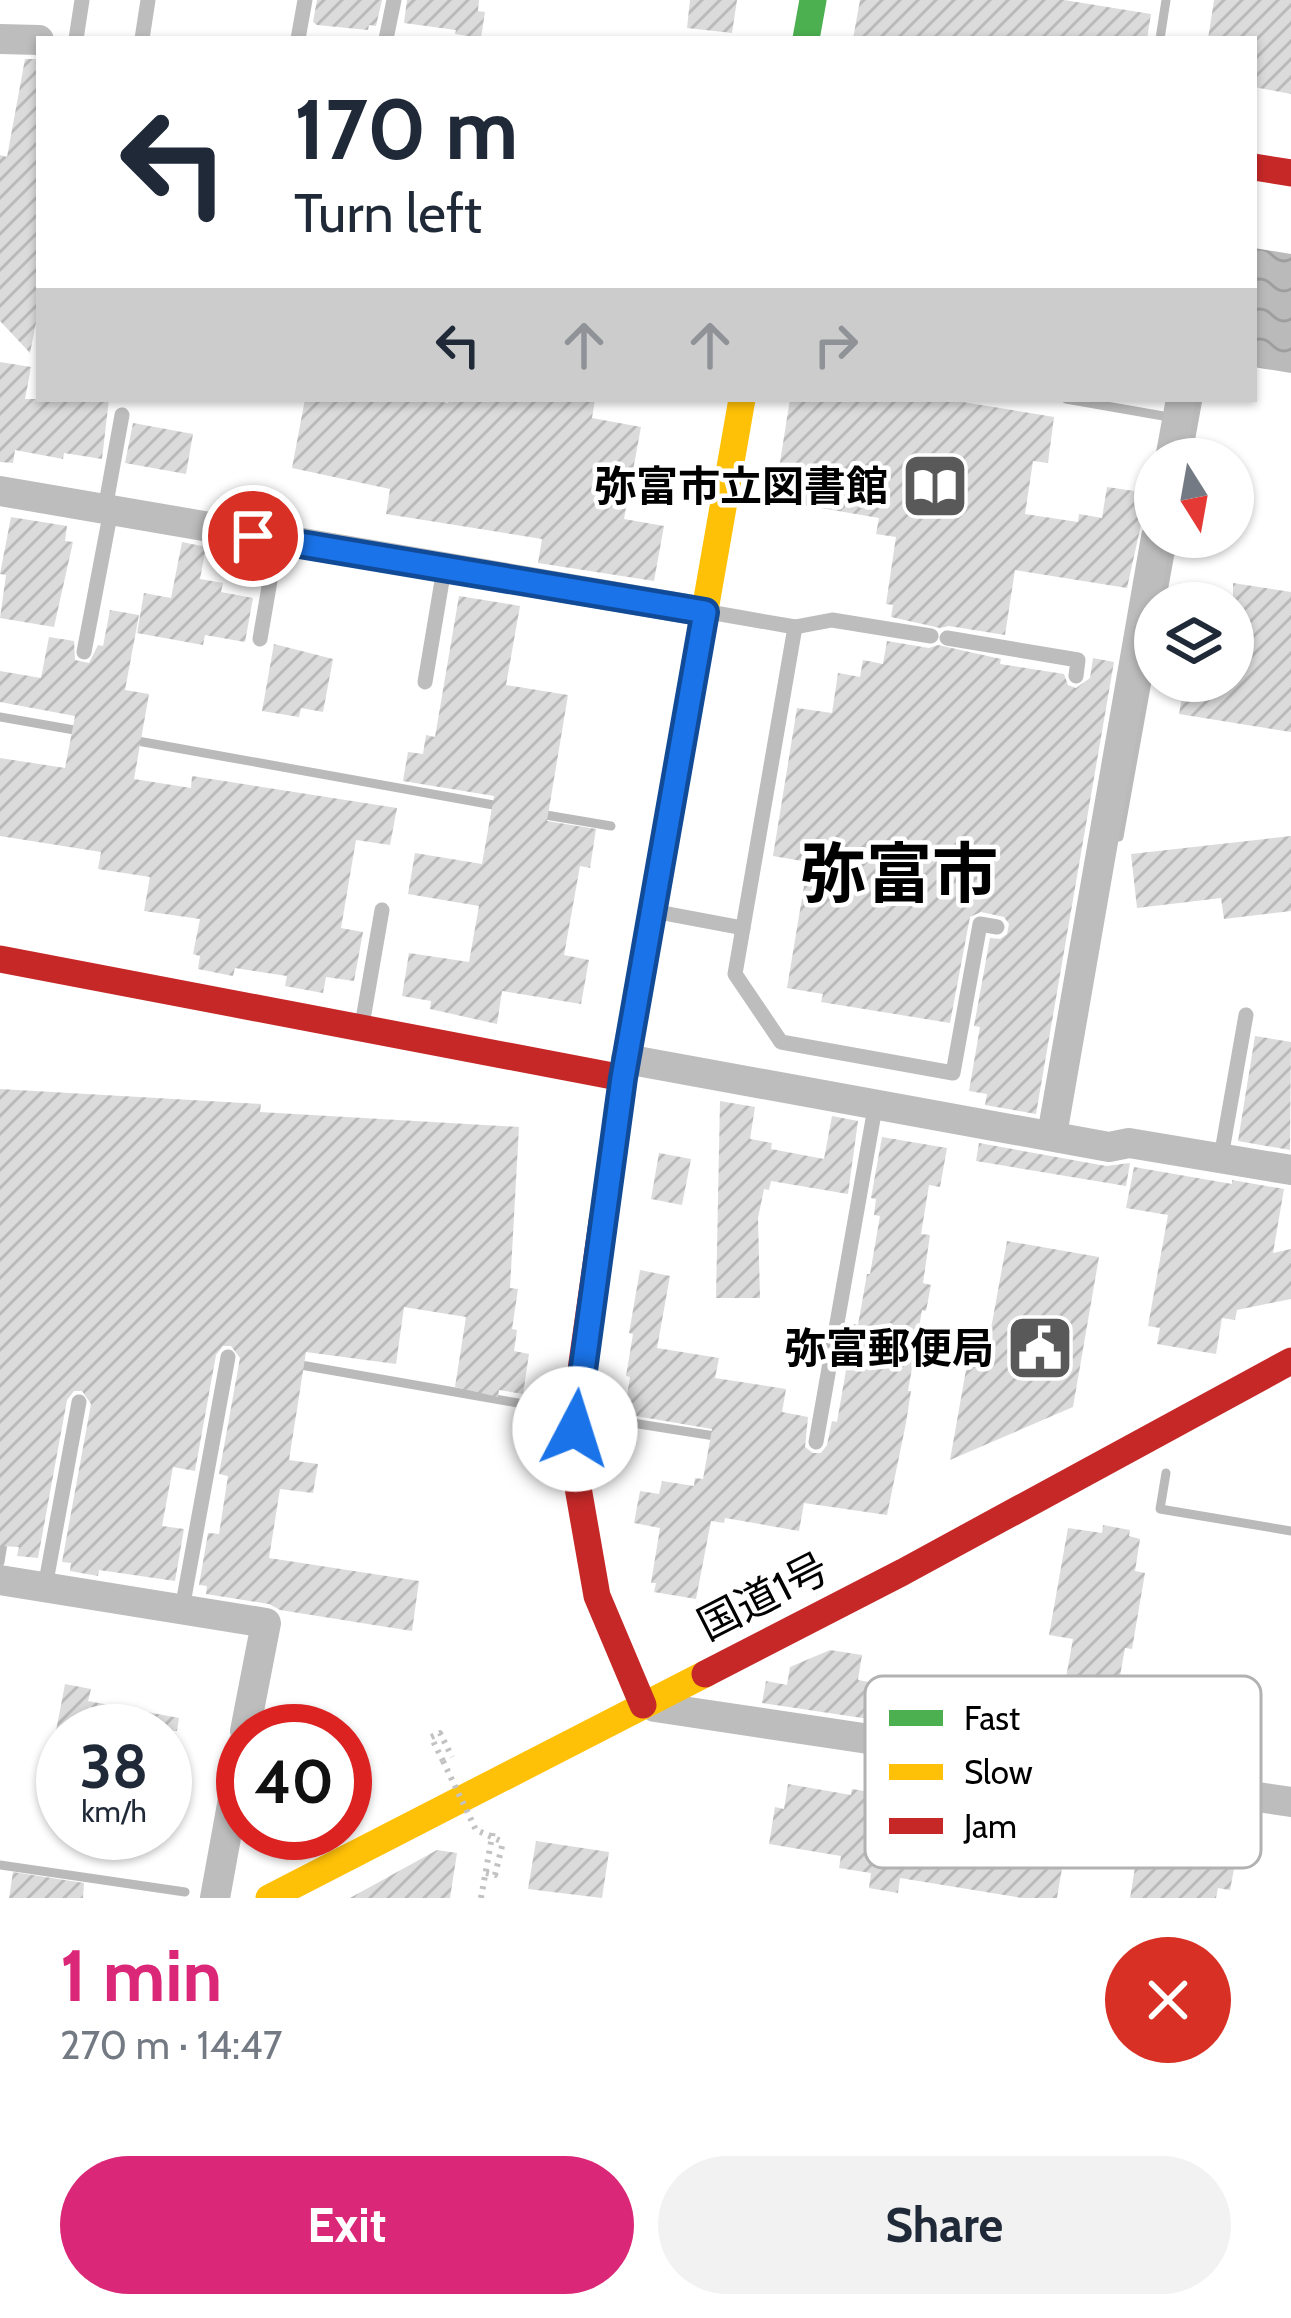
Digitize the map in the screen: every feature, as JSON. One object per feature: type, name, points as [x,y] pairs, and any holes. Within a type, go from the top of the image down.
[{"type":"main road","points":[[807,36],[813,0]]},
{"type":"main road","points":[[1257,167],[1291,173]]},
{"type":"main road","points":[[643,1705],[597,1596],[573,1459],[577,1398],[625,1069],[741,402]]},
{"type":"main road","points":[[0,959],[362,1028],[625,1069]]},
{"type":"main road","name":"国道1号","points":[[268,1898],[903,1572],[1291,1361]]},
{"type":"street","points":[[0,39],[36,40]]},
{"type":"street","points":[[1174,438],[1180,402]]},
{"type":"street","points":[[0,490],[705,612]]},
{"type":"street","points":[[1052,1136],[1152,558]]},
{"type":"street","points":[[625,1069],[876,1102],[1109,1147],[1129,1143],[1291,1170]]},
{"type":"street","points":[[0,1580],[266,1623],[250,1704]]},
{"type":"street","points":[[643,1705],[865,1738]]},
{"type":"street","points":[[1261,1798],[1291,1802]]},
{"type":"street","points":[[214,1898],[221,1860]]},
{"type":"lane","points":[[76,36],[82,0]]},
{"type":"lane","points":[[142,36],[148,0]]},
{"type":"lane","points":[[298,36],[304,0]]},
{"type":"lane","points":[[387,36],[394,0]]},
{"type":"lane","points":[[84,652],[122,415]]},
{"type":"lane","points":[[260,639],[277,540]]},
{"type":"lane","points":[[425,682],[444,569]]},
{"type":"lane","points":[[705,612],[795,627],[832,620],[1078,660],[1076,676]]},
{"type":"lane","points":[[795,627],[736,974],[781,1042],[953,1073],[980,923],[998,927]]},
{"type":"lane","points":[[362,1028],[382,910]]},
{"type":"lane","points":[[652,911],[743,928]]},
{"type":"lane","points":[[1221,1157],[1246,1016]]},
{"type":"lane","points":[[816,1442],[876,1102]]},
{"type":"lane","points":[[182,1610],[228,1357]]},
{"type":"lane","points":[[45,1587],[80,1402]]},
{"type":"path","points":[[452,1758],[440,1733],[431,1737],[476,1830],[503,1842],[495,1875],[485,1873]]},
{"type":"path","points":[[481,1898],[496,1814]]},
{"type":"water","points":[[1257,248],[1291,254],[1291,373],[1257,367]]},
{"type":"building","points":[[317,0],[382,0],[376,26],[369,25],[368,30],[317,25],[313,22]]},
{"type":"building","points":[[407,0],[479,0],[478,11],[485,12],[481,36],[404,23]]},
{"type":"building","points":[[690,0],[737,0],[732,33],[687,28]]},
{"type":"building","points":[[860,0],[1064,0],[1151,14],[1147,36],[854,36]]},
{"type":"building","points":[[1214,0],[1291,0],[1291,94],[1257,88],[1257,36],[1208,36]]},
{"type":"building","points":[[25,59],[36,59],[36,322],[30,353],[0,321],[0,155],[7,157]]},
{"type":"building","points":[[0,362],[31,367],[25,399],[109,402],[102,459],[64,453],[63,459],[15,450],[13,463],[0,462]]},
{"type":"building","points":[[304,402],[595,402],[592,418],[641,427],[624,519],[664,526],[654,581],[538,563],[542,539],[386,514],[390,489],[292,468]]},
{"type":"building","points":[[790,402],[962,402],[1054,417],[1048,463],[1033,461],[1025,514],[1078,522],[1079,514],[1102,518],[1107,487],[1134,491],[1134,556],[1127,588],[1015,570],[1005,635],[940,628],[891,617],[893,605],[886,604],[896,537],[876,534],[879,518],[774,500]]},
{"type":"building","points":[[133,423],[193,434],[186,474],[125,463]]},
{"type":"building","points":[[11,517],[67,526],[65,541],[73,542],[54,627],[0,618],[6,575],[0,574]]},
{"type":"building","points":[[182,542],[206,547],[200,579],[223,583],[221,592],[253,598],[245,642],[205,635],[203,645],[137,633],[144,593],[171,598]]},
{"type":"building","points":[[1254,586],[1291,592],[1291,732],[1179,714],[1181,702],[1254,702]]},
{"type":"building","points":[[459,596],[520,606],[506,685],[568,695],[547,821],[596,829],[590,868],[580,866],[564,955],[589,960],[581,1004],[502,991],[497,1024],[430,1009],[431,1001],[402,996],[409,953],[469,962],[479,906],[408,894],[415,853],[482,864],[494,796],[403,781],[408,752],[423,754],[426,735],[435,737]]},
{"type":"building","points":[[110,610],[139,615],[125,690],[149,694],[134,779],[191,788],[192,776],[397,808],[390,845],[356,840],[341,928],[363,932],[354,981],[326,977],[323,993],[285,986],[287,976],[235,968],[233,976],[198,969],[200,956],[193,954],[200,919],[144,911],[150,877],[98,869],[101,852],[0,836],[0,758],[65,768],[75,716],[0,702],[0,671],[41,678],[49,637],[74,641],[75,660],[89,663],[98,645],[103,646]]},
{"type":"building","points":[[887,641],[929,648],[938,645],[1001,659],[1000,664],[1064,674],[1068,685],[1076,688],[1090,678],[1093,658],[1114,662],[1036,1114],[985,1105],[987,1094],[969,1091],[980,1027],[974,1026],[990,938],[1007,934],[1009,924],[1004,917],[981,912],[970,917],[950,1023],[821,1002],[823,994],[787,988],[808,862],[773,856],[797,708],[832,713],[838,673],[860,677],[863,660],[883,664]]},
{"type":"building","points":[[274,644],[333,659],[323,712],[301,708],[299,717],[262,711]]},
{"type":"building","points":[[1291,836],[1291,911],[1224,919],[1221,898],[1137,908],[1131,854]]},
{"type":"building","points":[[1255,1036],[1291,1042],[1290,1150],[1238,1141]]},
{"type":"building","points":[[0,1089],[261,1104],[260,1112],[519,1127],[510,1288],[518,1289],[514,1351],[529,1354],[523,1394],[499,1390],[498,1397],[455,1387],[466,1317],[404,1307],[396,1364],[306,1352],[289,1460],[318,1464],[313,1493],[280,1489],[269,1558],[419,1581],[412,1631],[280,1610],[206,1594],[207,1586],[199,1585],[208,1533],[219,1534],[228,1476],[219,1474],[240,1358],[231,1346],[223,1346],[216,1355],[195,1471],[173,1467],[162,1526],[184,1529],[175,1581],[99,1570],[98,1576],[70,1571],[71,1563],[62,1562],[91,1404],[82,1391],[74,1391],[67,1400],[38,1558],[17,1556],[19,1547],[0,1546]]},
{"type":"building","points":[[720,1101],[755,1107],[750,1139],[772,1143],[771,1149],[824,1159],[832,1116],[858,1121],[848,1194],[771,1181],[769,1190],[764,1189],[758,1218],[760,1298],[716,1298]]},
{"type":"building","points":[[882,1137],[947,1148],[940,1187],[929,1185],[921,1234],[930,1235],[923,1283],[931,1285],[926,1311],[922,1310],[887,1515],[804,1503],[799,1531],[725,1518],[724,1523],[711,1521],[696,1599],[654,1592],[656,1583],[651,1583],[660,1528],[634,1523],[640,1491],[659,1494],[662,1481],[694,1486],[695,1478],[703,1479],[712,1429],[624,1414],[633,1334],[629,1333],[640,1270],[670,1276],[657,1348],[719,1358],[715,1378],[786,1389],[782,1412],[808,1417],[805,1447],[821,1453],[832,1421],[837,1422],[854,1324],[858,1325],[870,1274],[880,1216],[874,1215],[876,1199],[871,1198]]},
{"type":"building","points":[[979,1143],[1106,1166],[1130,1163],[1126,1186],[976,1161]]},
{"type":"building","points":[[659,1153],[691,1159],[682,1205],[651,1199]]},
{"type":"building","points":[[1134,1167],[1284,1189],[1273,1253],[1291,1249],[1291,1299],[1237,1310],[1235,1320],[1222,1318],[1216,1354],[1157,1344],[1160,1328],[1148,1326],[1168,1215],[1126,1208]]},
{"type":"building","points":[[1007,1241],[1099,1257],[1073,1407],[950,1460],[969,1353],[986,1356]]},
{"type":"building","points":[[1103,1525],[1130,1530],[1129,1536],[1140,1539],[1135,1571],[1145,1573],[1132,1649],[1125,1648],[1120,1676],[1066,1676],[1073,1639],[1049,1635],[1068,1528],[1102,1533]]},
{"type":"building","points":[[830,1650],[862,1655],[858,1680],[865,1681],[865,1718],[762,1703],[766,1681],[787,1685],[790,1667]]},
{"type":"building","points":[[65,1684],[91,1689],[88,1701],[104,1704],[61,1704]]},
{"type":"building","points":[[788,1784],[851,1795],[852,1789],[865,1791],[865,1868],[1062,1868],[1057,1898],[1022,1898],[900,1878],[898,1893],[869,1888],[871,1873],[839,1868],[841,1856],[769,1844],[775,1807],[784,1809]]},
{"type":"building","points":[[536,1841],[609,1852],[602,1898],[528,1889]]},
{"type":"building","points":[[437,1850],[457,1853],[450,1898],[350,1898]]},
{"type":"building","points":[[1135,1868],[1234,1868],[1230,1890],[1218,1888],[1216,1898],[1130,1898]]},
{"type":"building","points":[[13,1872],[84,1883],[83,1898],[9,1898]]},
{"type":"waterway","points":[[1160,36],[1166,0]]},
{"type":"waterway","points":[[1083,402],[1169,417]]},
{"type":"waterway","points":[[1191,438],[1197,402]]},
{"type":"waterway","points":[[1165,582],[1169,558]]},
{"type":"waterway","points":[[1119,837],[1143,702]]},
{"type":"waterway","points":[[0,717],[80,731]]},
{"type":"waterway","points":[[132,740],[499,806]]},
{"type":"waterway","points":[[540,814],[611,826]]},
{"type":"waterway","points":[[295,1364],[518,1403]]},
{"type":"waterway","points":[[626,1422],[721,1437]]},
{"type":"waterway","points":[[1166,1473],[1160,1509],[1291,1531]]},
{"type":"waterway","points":[[0,1562],[4,1537]]},
{"type":"waterway","points":[[0,1865],[185,1892]]},
{"type":"traffic: fast","points":[[807,36],[813,0]]},
{"type":"traffic: slow","points":[[602,1222],[741,402]]},
{"type":"traffic: slow","points":[[269,1898],[705,1674]]},
{"type":"traffic: jam","points":[[1257,167],[1291,173]]},
{"type":"traffic: jam","points":[[0,959],[623,1078]]},
{"type":"traffic: jam","points":[[602,1222],[573,1459],[597,1596],[643,1705]]},
{"type":"traffic: jam","points":[[705,1674],[1291,1361]]},
{"type":"place","name":"弥富市立図書館","points":[[935,486]]},
{"type":"place","name":"弥富郵便局","points":[[1040,1348]]},
{"type":"district","name":"弥富市","points":[[899,873]]},
{"type":"route","points":[[253,536],[705,612],[623,1078],[575,1429]]}]
